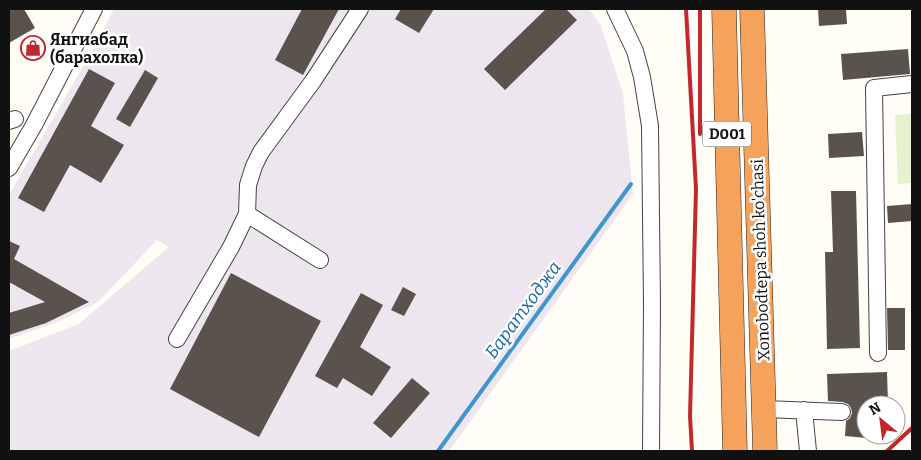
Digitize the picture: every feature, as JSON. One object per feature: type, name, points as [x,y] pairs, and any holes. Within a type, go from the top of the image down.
[{"type":"highway","name":"Xonobodtepa shoh ko'chasi","points":[[724,9],[735,451]]},
{"type":"highway","name":"Xonobodtepa shoh ko'chasi","points":[[752,9],[765,451]]},
{"type":"street","points":[[9,168],[34,125],[94,9]]},
{"type":"street","points":[[177,339],[231,247],[247,214],[248,185],[261,152],[313,81],[360,9]]},
{"type":"street","points":[[615,9],[635,51],[642,77],[650,126],[651,451]]},
{"type":"street","points":[[878,353],[874,88],[912,84]]},
{"type":"street","points":[[247,214],[320,260]]},
{"type":"street","points":[[764,409],[842,412]]},
{"type":"street","points":[[804,410],[808,451]]},
{"type":"shaded area","points":[[114,9],[589,9],[601,26],[623,94],[633,194],[449,451],[9,450],[9,351],[79,324],[169,247],[157,240],[98,302],[60,321],[9,339],[9,195],[96,44]]},
{"type":"green space","points":[[912,114],[912,183],[898,184],[895,115]]},
{"type":"building","points":[[9,9],[24,9],[35,28],[9,43]]},
{"type":"building","points":[[302,9],[339,9],[303,75],[275,60]]},
{"type":"building","points":[[401,9],[434,9],[419,33],[395,19]]},
{"type":"building","points":[[546,9],[566,9],[577,20],[505,90],[484,69]]},
{"type":"building","points":[[818,9],[846,9],[847,24],[819,26]]},
{"type":"building","points":[[908,49],[910,74],[843,80],[841,54]]},
{"type":"building","points":[[89,69],[115,83],[91,126],[124,145],[101,183],[70,165],[44,212],[18,198]]},
{"type":"building","points":[[145,70],[158,78],[130,127],[116,119]]},
{"type":"building","points":[[862,132],[864,156],[829,158],[828,134]]},
{"type":"building","points":[[831,191],[856,191],[860,348],[827,349],[825,252],[833,252]]},
{"type":"building","points":[[912,204],[912,221],[888,223],[887,206]]},
{"type":"building","points":[[9,241],[20,246],[14,259],[89,302],[46,323],[9,335],[9,313],[45,302],[9,282]]},
{"type":"building","points":[[231,273],[321,321],[259,437],[170,389]]},
{"type":"building","points":[[403,287],[416,294],[404,316],[391,310]]},
{"type":"building","points":[[361,293],[383,305],[360,347],[391,367],[372,396],[343,378],[337,388],[315,376]]},
{"type":"building","points":[[887,308],[905,308],[905,350],[888,350]]},
{"type":"building","points":[[887,372],[888,395],[856,395],[856,437],[845,436],[846,421],[852,413],[848,404],[828,401],[827,374]]},
{"type":"building","points":[[412,378],[430,393],[391,438],[373,423]]},
{"type":"waterway","name":"Баратходжа","points":[[438,451],[631,184]]},
{"type":"railway","points":[[686,9],[696,189],[690,416],[692,451]]},
{"type":"railway","points":[[700,9],[700,134]]},
{"type":"railway","points":[[887,451],[912,428]]},
{"type":"place","name":"Янгиабад (барахолка)","points":[[33,48]]}]
